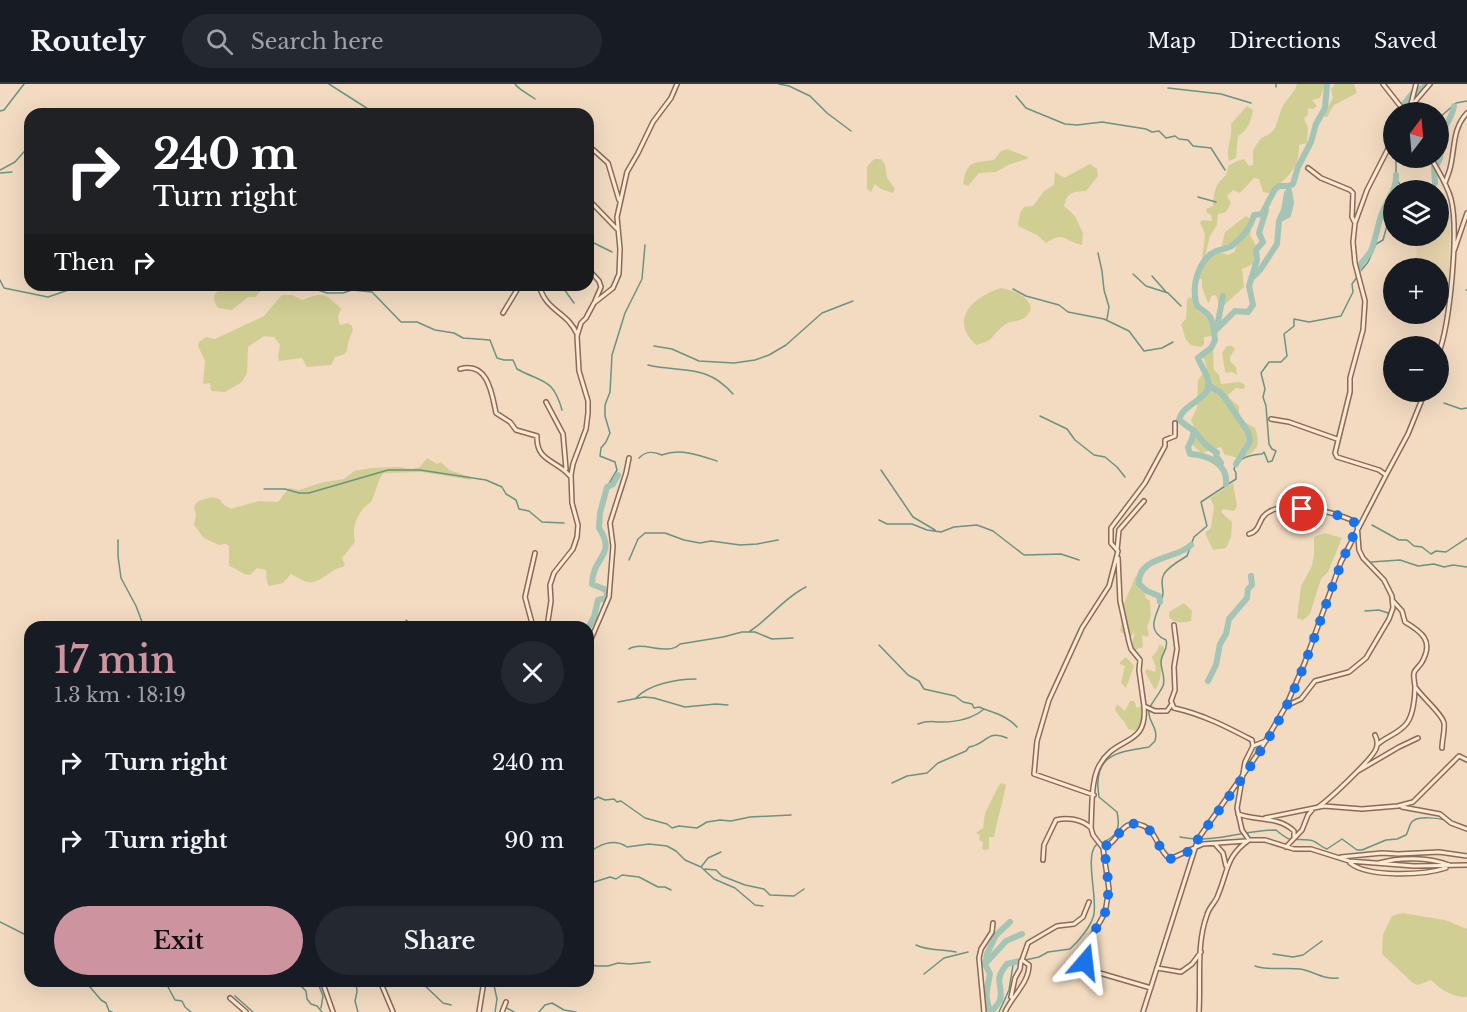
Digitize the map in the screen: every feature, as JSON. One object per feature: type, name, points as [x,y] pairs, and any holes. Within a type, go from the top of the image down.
[{"type":"street","points":[[594,303],[613,288],[619,274],[620,249],[617,217],[627,172],[653,122],[671,98],[677,84]]},
{"type":"street","points":[[1383,84],[1399,102]]},
{"type":"street","points":[[1410,102],[1416,84]]},
{"type":"street","points":[[1415,102],[1430,84]]},
{"type":"street","points":[[1446,180],[1452,162],[1455,135],[1460,122],[1467,113]]},
{"type":"street","points":[[594,151],[608,164],[620,202]]},
{"type":"street","points":[[1383,159],[1367,190],[1355,222],[1354,263],[1365,301],[1363,330],[1350,378],[1350,392],[1335,453],[1337,457],[1380,470],[1386,475]]},
{"type":"street","points":[[1308,168],[1321,178],[1353,193],[1352,216],[1355,222]]},
{"type":"street","points":[[1444,336],[1454,222],[1449,193]]},
{"type":"street","points":[[594,205],[618,231]]},
{"type":"street","points":[[1452,255],[1467,213]]},
{"type":"street","points":[[548,621],[551,601],[550,585],[554,573],[573,549],[577,537],[578,525],[573,510],[573,464],[586,429],[588,413],[588,401],[579,371],[578,336],[581,323],[586,318],[601,287],[594,276]]},
{"type":"street","points":[[503,313],[516,291]]},
{"type":"street","points":[[541,291],[544,299],[572,323],[578,336]]},
{"type":"street","points":[[460,369],[473,367],[482,373],[491,389],[496,414],[510,422],[516,430],[537,436],[536,443],[545,459],[572,477]]},
{"type":"street","points":[[546,402],[563,434],[566,471]]},
{"type":"street","points":[[1143,1012],[1198,839],[1266,741],[1286,706],[1302,672],[1341,562],[1404,442],[1421,402]]},
{"type":"street","points":[[1271,419],[1289,422],[1337,439]]},
{"type":"street","points":[[1151,988],[1086,969],[1084,966],[1090,939],[1105,913],[1109,889],[1105,854],[1091,828],[1095,776],[1102,762],[1116,746],[1137,736],[1144,725],[1140,660],[1131,649],[1120,601],[1117,551],[1111,543],[1111,528],[1145,483],[1165,446],[1165,440],[1175,436],[1175,423]]},
{"type":"street","points":[[594,632],[609,597],[614,546],[610,523],[627,472],[629,458]]},
{"type":"street","points":[[1094,795],[1034,774],[1037,741],[1049,700],[1082,628],[1109,586],[1119,530],[1144,501]]},
{"type":"street","points":[[1249,534],[1256,530],[1263,517],[1276,509],[1290,506],[1338,514],[1350,519],[1358,526],[1359,550],[1363,558],[1384,580],[1392,600],[1393,608],[1389,619],[1366,658],[1349,672],[1315,681],[1301,699],[1286,706]]},
{"type":"street","points":[[531,621],[525,597],[535,553]]},
{"type":"street","points":[[1286,847],[1302,830],[1308,815],[1327,801],[1374,752],[1383,738],[1395,734],[1406,725],[1411,716],[1415,687],[1414,674],[1423,661],[1427,646],[1422,632],[1405,622],[1402,610],[1392,600]]},
{"type":"street","points":[[1174,625],[1177,650],[1174,667],[1175,690],[1171,701],[1174,708],[1209,719],[1252,740],[1253,746],[1245,762],[1237,808],[1242,830],[1249,841]]},
{"type":"street","points":[[1415,687],[1426,702],[1442,717],[1444,722],[1442,748]]},
{"type":"street","points":[[1144,706],[1155,711],[1167,711],[1173,704]]},
{"type":"street","points":[[1375,735],[1377,745]]},
{"type":"street","points":[[1354,773],[1418,738]]},
{"type":"street","points":[[1253,746],[1266,741]]},
{"type":"street","points":[[1265,818],[1324,806],[1362,808],[1398,806],[1413,802],[1459,756],[1467,760]]},
{"type":"street","points":[[1398,806],[1440,814],[1451,823],[1467,829]]},
{"type":"street","points":[[1238,813],[1244,816],[1265,818],[1289,826],[1294,831],[1294,838]]},
{"type":"street","points":[[1043,860],[1044,845],[1056,820],[1078,820],[1091,828]]},
{"type":"street","points":[[1102,846],[1109,844],[1124,827],[1137,824],[1149,829],[1161,850],[1170,859],[1195,849],[1199,845],[1266,840],[1286,847],[1311,849],[1348,861],[1373,864],[1467,865]]},
{"type":"street","points":[[1199,1012],[1201,951],[1207,913],[1218,897],[1228,861],[1238,848],[1249,841]]},
{"type":"street","points":[[1214,843],[1223,853],[1226,868]]},
{"type":"street","points":[[1336,857],[1439,852],[1467,856]]},
{"type":"street","points":[[1373,864],[1397,858],[1439,861],[1450,866]]},
{"type":"street","points":[[1348,861],[1363,870],[1389,873],[1430,872],[1450,866]]},
{"type":"street","points":[[1011,999],[1015,978],[1028,943],[1057,926],[1074,924],[1083,917],[1089,902]]},
{"type":"street","points":[[984,1012],[979,958],[981,949],[992,932],[993,923]]},
{"type":"street","points":[[1157,968],[1181,972],[1192,964],[1201,951]]},
{"type":"street","points":[[1005,1012],[1028,975],[1029,965],[1022,960]]},
{"type":"street","points":[[324,987],[333,1012]]},
{"type":"street","points":[[383,987],[393,1012]]},
{"type":"street","points":[[479,1012],[483,987]]},
{"type":"street","points":[[230,998],[246,1012]]},
{"type":"street","points":[[502,1012],[506,1002]]},
{"type":"shaded area","points":[[1297,84],[1325,84],[1320,98],[1312,100],[1317,106],[1313,109],[1308,108],[1308,115],[1304,118],[1308,128],[1307,143],[1299,145],[1297,161],[1291,173],[1269,193],[1263,192],[1259,179],[1254,178],[1240,193],[1233,190],[1227,196],[1231,203],[1226,212],[1218,214],[1217,225],[1210,236],[1204,260],[1202,260],[1205,234],[1200,222],[1212,221],[1206,209],[1213,206],[1217,186],[1226,175],[1228,166],[1244,159],[1249,166],[1253,165],[1253,150],[1261,138],[1274,130],[1282,108]]},
{"type":"shaded area","points":[[1335,84],[1354,84],[1357,93],[1334,105],[1327,117],[1323,116],[1333,98],[1331,89]]},
{"type":"shaded area","points":[[1247,106],[1253,110],[1251,118],[1247,128],[1238,136],[1236,158],[1229,161],[1231,124]]},
{"type":"shaded area","points":[[1007,149],[1028,157],[996,172],[979,173],[968,186],[963,184],[972,164],[994,160],[1001,151]]},
{"type":"shaded area","points":[[874,159],[881,159],[885,164],[887,178],[895,189],[893,193],[875,184],[871,192],[867,189],[867,167]]},
{"type":"shaded area","points":[[1090,164],[1097,169],[1098,176],[1086,191],[1069,195],[1064,206],[1075,216],[1083,233],[1082,245],[1061,237],[1046,243],[1037,235],[1018,226],[1020,213],[1024,207],[1033,206],[1044,191],[1054,185],[1055,172],[1064,178]]},
{"type":"shaded area","points":[[1246,216],[1252,220],[1245,232],[1233,244],[1227,244],[1221,249],[1225,232]]},
{"type":"shaded area","points":[[1450,216],[1449,281],[1449,258],[1416,258],[1417,246],[1449,246]]},
{"type":"shaded area","points":[[1248,230],[1251,231],[1250,235],[1257,250],[1253,264],[1242,269],[1244,287],[1222,307],[1219,307],[1215,295],[1211,296],[1208,303],[1202,287],[1202,279],[1198,279],[1203,266],[1219,252],[1228,255],[1234,252]]},
{"type":"shaded area","points":[[1001,288],[1024,297],[1031,309],[1022,319],[1007,324],[990,339],[976,345],[964,326],[964,317],[974,303]]},
{"type":"shaded area","points":[[218,291],[261,291],[255,297],[248,297],[232,310],[218,308],[215,294]]},
{"type":"shaded area","points":[[282,295],[292,295],[302,300],[324,295],[341,308],[338,317],[340,325],[348,323],[353,330],[346,352],[335,357],[331,365],[307,367],[302,358],[279,361],[280,345],[274,337],[264,336],[248,347],[247,373],[242,382],[225,392],[211,391],[210,383],[203,384],[205,361],[198,346],[199,342],[206,337],[215,339],[264,316]]},
{"type":"shaded area","points":[[1190,297],[1194,300],[1197,311],[1207,318],[1212,327],[1213,336],[1204,337],[1204,345],[1201,347],[1191,345],[1186,340],[1181,324],[1186,319],[1187,300]]},
{"type":"shaded area","points":[[1227,346],[1235,349],[1230,361],[1236,367],[1237,375],[1225,371],[1222,353]]},
{"type":"shaded area","points":[[1209,348],[1213,349],[1214,370],[1219,375],[1221,384],[1240,382],[1245,385],[1244,389],[1236,388],[1228,395],[1239,406],[1239,419],[1255,428],[1257,434],[1257,447],[1241,459],[1224,454],[1221,447],[1201,453],[1191,443],[1196,432],[1191,420],[1197,408],[1198,380],[1207,368],[1203,355]]},
{"type":"shaded area","points":[[427,458],[437,464],[441,462],[449,470],[471,477],[471,480],[422,472],[384,473],[379,479],[372,500],[358,518],[354,530],[355,542],[342,558],[345,565],[318,581],[306,581],[291,574],[283,583],[269,586],[266,570],[257,568],[250,575],[229,566],[229,546],[219,545],[204,538],[194,525],[196,515],[194,507],[198,501],[212,497],[219,499],[231,509],[259,501],[278,502],[289,488],[299,490],[324,482],[344,479],[354,471],[371,468],[411,469],[420,467]]},
{"type":"shaded area","points":[[1233,483],[1237,506],[1234,511],[1223,509],[1221,512],[1232,522],[1231,537],[1226,548],[1213,550],[1205,533],[1211,528],[1214,506],[1210,498]]},
{"type":"shaded area","points":[[1325,533],[1342,538],[1328,572],[1321,579],[1310,614],[1303,620],[1297,618],[1301,586],[1312,566],[1314,537]]},
{"type":"shaded area","points":[[1139,575],[1146,598],[1150,601],[1151,616],[1147,627],[1149,635],[1147,637],[1142,635],[1143,647],[1134,650],[1131,646],[1135,633],[1131,636],[1120,630],[1125,602],[1135,577]]},
{"type":"shaded area","points":[[1184,603],[1192,611],[1191,621],[1179,622],[1171,619],[1169,612]]},
{"type":"shaded area","points":[[1159,645],[1165,649],[1160,680],[1155,690],[1145,672],[1147,669],[1155,672],[1156,667],[1152,657]]},
{"type":"shaded area","points":[[1126,657],[1134,666],[1126,688],[1121,683],[1125,666],[1120,662]]},
{"type":"shaded area","points":[[1130,701],[1134,701],[1137,708],[1141,706],[1143,708],[1141,715],[1144,718],[1137,731],[1128,729],[1115,709],[1117,704],[1125,711]]},
{"type":"shaded area","points":[[1002,783],[1006,785],[994,837],[989,837],[989,849],[985,850],[982,849],[983,842],[979,840],[980,835],[976,833],[983,828],[985,813]]},
{"type":"shaded area","points":[[1402,913],[1445,920],[1467,929],[1467,997],[1447,992],[1431,980],[1418,985],[1413,983],[1382,954],[1383,934],[1392,916]]},
{"type":"waterway","points":[[0,111],[4,110],[24,84]]},
{"type":"waterway","points":[[329,84],[367,108]]},
{"type":"waterway","points":[[515,84],[535,99]]},
{"type":"waterway","points":[[779,84],[810,96],[827,113],[851,131]]},
{"type":"waterway","points":[[1226,484],[1226,477],[1220,466],[1209,458],[1190,454],[1188,447],[1194,431],[1179,420],[1186,409],[1206,392],[1208,380],[1198,358],[1211,348],[1215,340],[1210,317],[1198,307],[1196,301],[1197,277],[1202,264],[1211,254],[1237,242],[1251,224],[1254,215],[1262,214],[1275,189],[1279,186],[1293,184],[1316,124],[1325,108],[1327,84]]},
{"type":"waterway","points":[[1413,93],[1425,84]]},
{"type":"waterway","points":[[1168,88],[1221,94],[1251,103]]},
{"type":"waterway","points":[[1406,102],[1411,95]]},
{"type":"waterway","points":[[1016,96],[1026,108],[1065,124],[1102,122],[1152,132],[1159,131],[1166,138],[1175,136],[1188,140],[1193,146],[1211,148],[1225,170]]},
{"type":"waterway","points":[[1449,109],[1456,103],[1467,101]]},
{"type":"waterway","points":[[1449,119],[1454,106]]},
{"type":"waterway","points":[[0,170],[15,162],[24,152]]},
{"type":"waterway","points":[[1396,168],[1397,180]]},
{"type":"waterway","points":[[1434,168],[1435,180]]},
{"type":"waterway","points":[[0,173],[12,172]]},
{"type":"waterway","points":[[1358,275],[1360,265],[1371,251],[1382,213],[1396,181],[1396,175]]},
{"type":"waterway","points":[[1280,219],[1288,215],[1291,203],[1289,191]]},
{"type":"waterway","points":[[1253,277],[1277,244],[1279,221],[1287,193]]},
{"type":"waterway","points":[[1198,197],[1216,202]]},
{"type":"waterway","points":[[1215,331],[1235,311],[1248,312],[1253,305],[1249,286],[1257,260],[1256,250],[1263,242],[1259,233],[1266,210]]},
{"type":"waterway","points":[[1359,273],[1368,262],[1376,244],[1383,240]]},
{"type":"waterway","points":[[594,243],[612,252]]},
{"type":"waterway","points":[[607,487],[617,470],[615,462],[600,456],[601,448],[610,433],[605,416],[605,405],[610,392],[612,355],[625,313],[642,279],[645,245]]},
{"type":"waterway","points":[[1098,253],[1109,307],[1107,319]]},
{"type":"waterway","points":[[1133,274],[1146,286],[1168,293],[1181,306]]},
{"type":"waterway","points":[[1152,276],[1167,293]]},
{"type":"waterway","points":[[1025,960],[1048,952],[1070,949],[1091,923],[1094,914],[1091,867],[1093,850],[1096,845],[1115,834],[1118,825],[1117,812],[1099,797],[1099,772],[1109,758],[1126,751],[1149,747],[1155,741],[1156,736],[1149,710],[1164,683],[1161,662],[1167,643],[1155,630],[1154,625],[1162,599],[1163,577],[1171,566],[1187,556],[1194,537],[1207,526],[1201,502],[1236,479],[1234,469],[1242,459],[1264,452],[1268,462],[1272,461],[1276,451],[1269,444],[1266,406],[1263,397],[1265,389],[1261,373],[1269,362],[1281,362],[1287,356],[1284,334],[1294,326],[1294,319],[1309,322],[1341,316],[1353,292],[1352,284],[1357,277]]},
{"type":"waterway","points":[[0,280],[4,288],[48,297],[65,291]]},
{"type":"waterway","points":[[1013,289],[1026,296],[1059,305],[1068,312],[1104,319],[1129,331],[1144,351],[1162,348],[1173,342]]},
{"type":"waterway","points":[[321,291],[327,293],[349,291]]},
{"type":"waterway","points":[[362,291],[372,292],[401,322],[417,322],[463,338],[490,340],[497,358],[513,360],[517,369],[551,387],[562,410]]},
{"type":"waterway","points":[[565,291],[574,303]]},
{"type":"waterway","points":[[1217,327],[1223,296]]},
{"type":"waterway","points":[[654,346],[672,349],[699,361],[734,363],[755,360],[786,345],[822,313],[853,301]]},
{"type":"waterway","points":[[648,365],[703,373],[723,384],[733,394]]},
{"type":"waterway","points":[[1209,386],[1220,392],[1248,432],[1250,441],[1236,464]]},
{"type":"waterway","points":[[1444,403],[1461,409],[1467,408]]},
{"type":"waterway","points":[[1040,416],[1067,429],[1075,440],[1094,455],[1105,457],[1125,477]]},
{"type":"waterway","points":[[1194,431],[1206,445],[1217,453],[1216,456],[1221,463]]},
{"type":"waterway","points":[[639,458],[650,452],[662,455],[683,452],[717,461]]},
{"type":"waterway","points":[[264,489],[285,489],[309,493],[388,470],[420,470],[486,480],[502,487],[506,494],[516,500],[519,509],[529,511],[542,522],[564,523]]},
{"type":"waterway","points":[[881,470],[913,517],[935,530]]},
{"type":"waterway","points":[[592,621],[598,600],[606,598],[607,595],[606,590],[592,584],[593,574],[606,544],[599,528],[600,513],[607,487],[613,484],[618,475]]},
{"type":"waterway","points":[[879,520],[887,524],[912,524],[941,532],[954,527],[977,525],[993,531],[1024,555],[1061,554],[1079,560]]},
{"type":"waterway","points":[[1372,525],[1399,540],[1407,540],[1414,546],[1422,547],[1431,554],[1436,551],[1446,552],[1467,538]]},
{"type":"waterway","points":[[629,560],[638,539],[645,533],[665,533],[700,543],[711,541],[740,545],[778,540]]},
{"type":"waterway","points":[[118,540],[121,578],[142,621]]},
{"type":"waterway","points":[[1160,602],[1159,596],[1147,591],[1139,584],[1140,575],[1151,563],[1185,550],[1191,545]]},
{"type":"waterway","points":[[1371,562],[1400,560],[1418,566],[1434,564],[1444,567],[1453,565],[1467,567]]},
{"type":"waterway","points":[[1208,681],[1216,665],[1220,644],[1226,634],[1229,619],[1247,598],[1248,589],[1252,585],[1251,576]]},
{"type":"waterway","points":[[750,631],[791,596],[806,587]]},
{"type":"waterway","points":[[1365,611],[1379,610],[1388,613]]},
{"type":"waterway","points":[[629,649],[641,646],[669,649],[680,644],[742,632],[755,632],[772,639],[793,638]]},
{"type":"waterway","points":[[879,645],[908,675],[919,681],[924,689],[955,696],[963,702],[972,704],[974,708],[984,709]]},
{"type":"waterway","points":[[636,698],[648,689],[664,683],[696,679]]},
{"type":"waterway","points":[[618,702],[644,697],[685,707],[728,705]]},
{"type":"waterway","points":[[918,724],[959,721],[970,718],[984,709],[1006,718],[1017,727]]},
{"type":"waterway","points":[[892,783],[907,776],[927,773],[938,763],[966,751],[969,747],[991,736],[1007,738]]},
{"type":"waterway","points":[[594,799],[598,797],[621,801],[645,818],[667,824],[672,828],[679,826],[697,828],[707,822],[720,820],[791,815]]},
{"type":"waterway","points":[[1180,837],[1205,839],[1276,830],[1291,840],[1311,840],[1327,849],[1342,839],[1357,850],[1362,850],[1406,835],[1411,823],[1416,819],[1445,820]]},
{"type":"waterway","points":[[1450,821],[1467,827]]},
{"type":"waterway","points":[[594,849],[612,843],[627,847],[649,844],[667,846],[685,860],[701,867],[714,879],[735,888],[755,905],[763,906]]},
{"type":"waterway","points":[[701,867],[708,858],[721,852]]},
{"type":"waterway","points":[[705,869],[716,870],[722,876],[764,889],[770,895],[794,896],[804,889]]},
{"type":"waterway","points":[[594,882],[610,877],[616,879],[622,875],[639,877],[658,887],[671,890]]},
{"type":"waterway","points":[[0,922],[24,934]]},
{"type":"waterway","points":[[991,1012],[987,998],[990,974],[985,964],[987,954],[996,935],[1010,922]]},
{"type":"waterway","points":[[986,963],[1006,941],[1022,934]]},
{"type":"waterway","points":[[1273,954],[1293,957],[1303,955],[1322,941]]},
{"type":"waterway","points":[[916,945],[956,952]]},
{"type":"waterway","points":[[924,974],[944,958],[968,952]]},
{"type":"waterway","points":[[999,1012],[1009,990],[1013,965],[1019,961]]},
{"type":"waterway","points":[[991,1012],[1000,1000],[1000,975],[1007,964],[1019,961]]},
{"type":"waterway","points":[[594,965],[650,962]]},
{"type":"waterway","points":[[1255,966],[1300,969],[1328,978],[1338,978]]},
{"type":"waterway","points":[[90,987],[112,1012]]},
{"type":"waterway","points":[[168,987],[175,1000],[182,1001],[191,1012]]},
{"type":"waterway","points":[[302,987],[306,991],[307,999],[322,1012]]},
{"type":"waterway","points":[[319,987],[323,996],[321,1008]]},
{"type":"waterway","points":[[357,987],[355,1001],[358,1012]]},
{"type":"waterway","points":[[426,987],[443,1003],[451,1005]]},
{"type":"waterway","points":[[494,987],[497,999],[495,1012]]},
{"type":"waterway","points":[[235,996],[253,1012]]},
{"type":"waterway","points":[[539,1012],[545,1005],[552,1003],[564,1010],[576,1012]]},
{"type":"waterway","points":[[505,1007],[514,1012]]},
{"type":"route","points":[[1085,962],[1090,939],[1105,913],[1109,889],[1102,846],[1107,846],[1114,840],[1124,827],[1137,824],[1149,829],[1165,856],[1170,859],[1195,849],[1198,839],[1240,781],[1286,706],[1302,672],[1341,562],[1358,526],[1350,519],[1338,514],[1302,509]]}]
